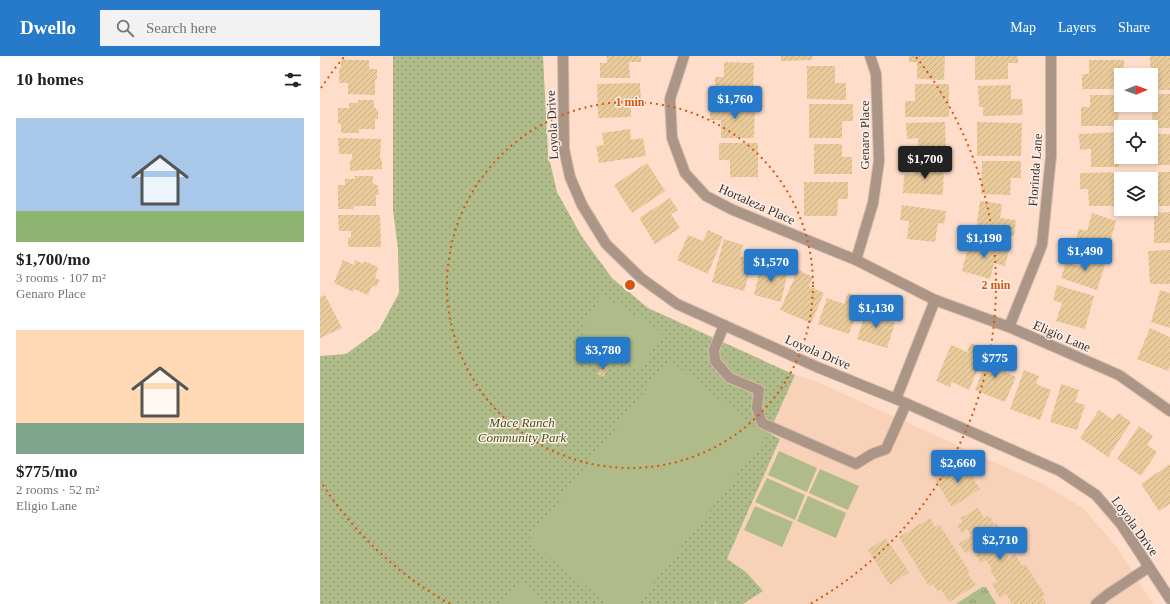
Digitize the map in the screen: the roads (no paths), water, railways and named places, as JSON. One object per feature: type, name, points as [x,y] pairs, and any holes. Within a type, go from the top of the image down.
[{"type":"street","name":"Loyola Drive","points":[[563,56],[564,149],[570,177],[582,205],[606,244],[641,278],[677,304],[817,367],[896,399],[1060,471],[1096,494],[1121,524],[1170,599]]},
{"type":"street","name":"Hortaleza Place","points":[[684,56],[670,99],[672,138],[686,173],[706,196],[733,210],[856,260],[935,300]]},
{"type":"street","name":"Genaro Place","points":[[856,260],[872,203],[879,161],[876,74],[870,56]]},
{"type":"street","name":"Florinda Lane","points":[[1009,327],[1042,245],[1051,156],[1051,56]]},
{"type":"street","points":[[896,399],[935,300]]},
{"type":"street","name":"Eligio Lane","points":[[935,300],[1009,327],[1119,375],[1170,411]]},
{"type":"street","points":[[724,325],[714,350],[715,361],[730,378],[759,390],[757,408],[762,423],[856,464],[872,454],[886,449],[906,404]]},
{"type":"street","points":[[1096,604],[1149,567]]},
{"type":"park label","name":"Mace Ranch Community Park","points":[[522,430]]}]
